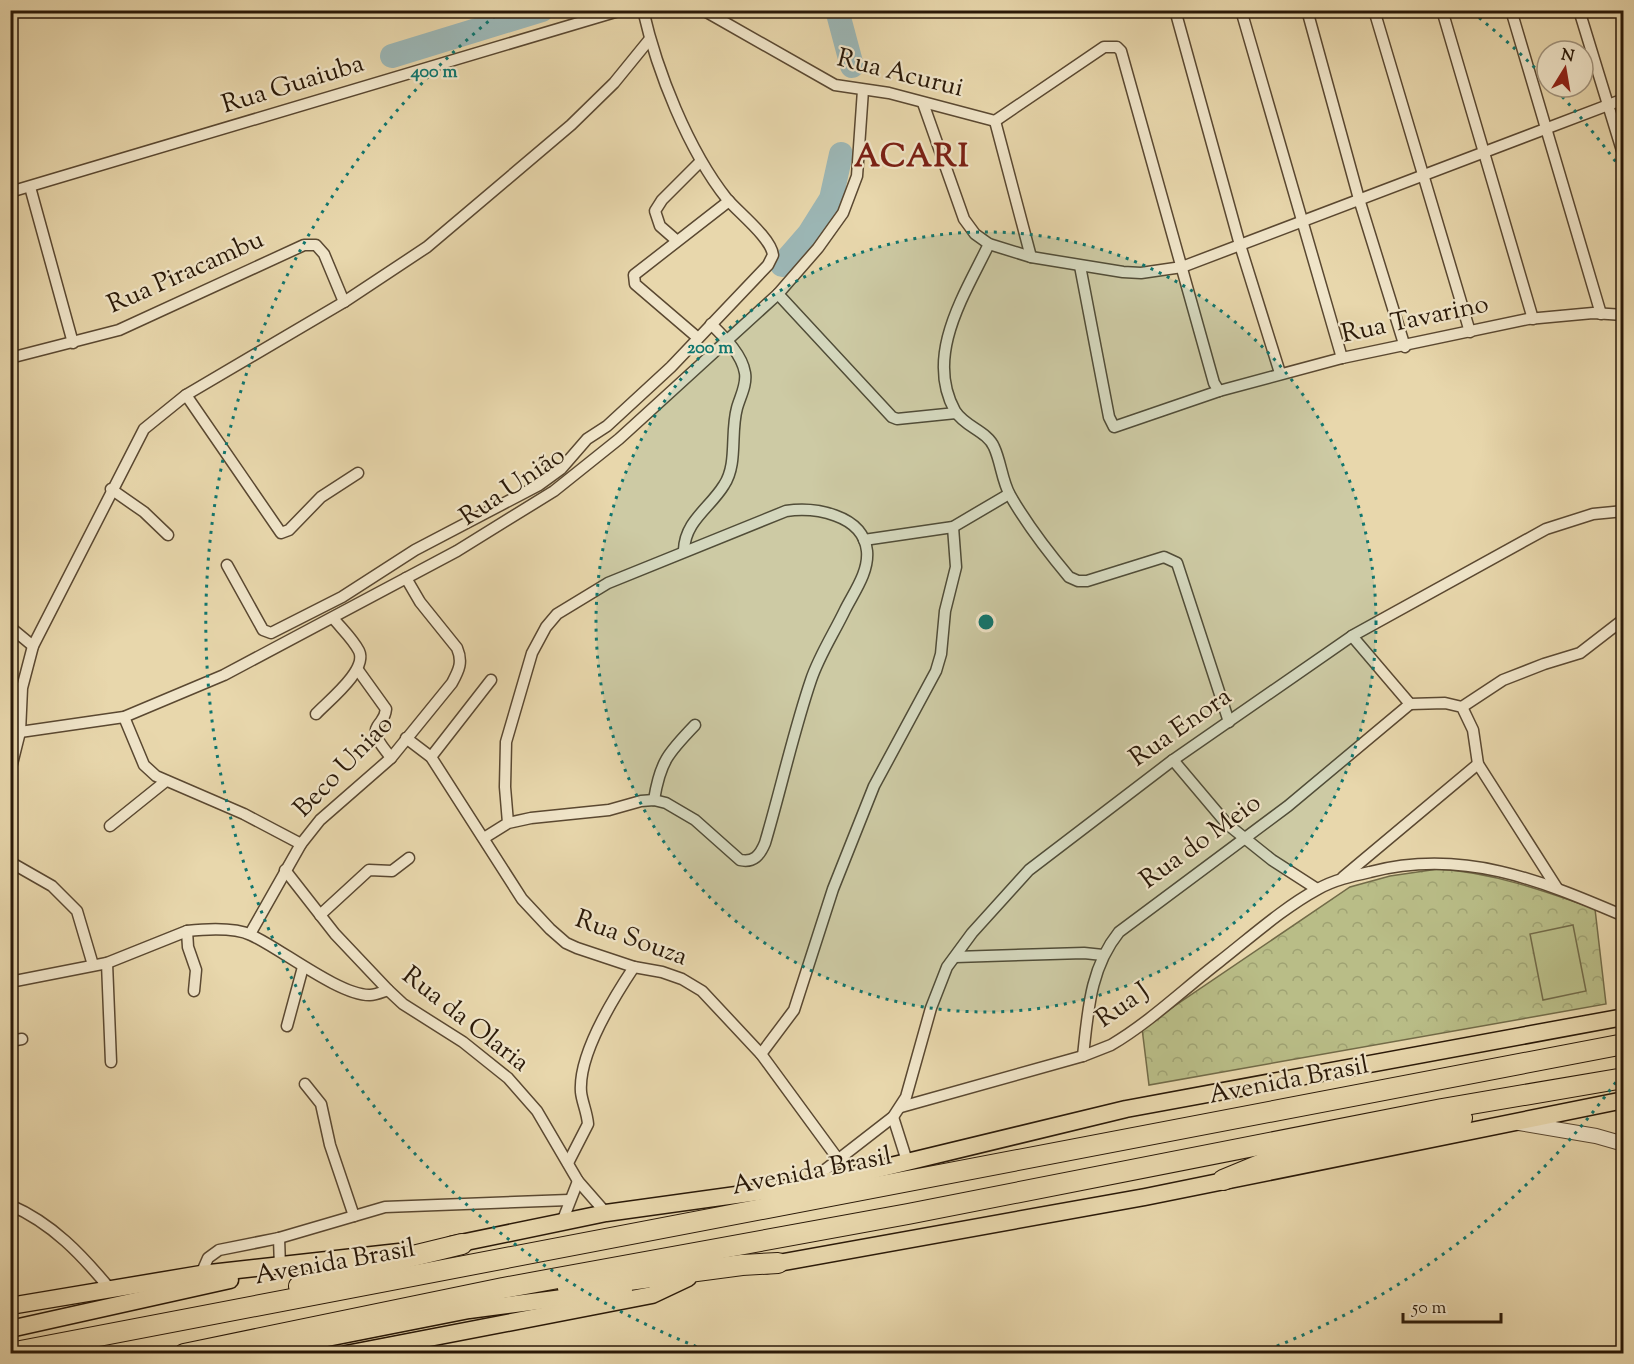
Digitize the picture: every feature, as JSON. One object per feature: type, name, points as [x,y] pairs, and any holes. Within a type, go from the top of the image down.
[{"type":"highway","name":"Avenida Brasil","points":[[10,1306],[201,1274],[280,1267],[462,1244],[606,1213],[803,1186],[1126,1109],[1623,1017]]},
{"type":"highway","name":"Avenida Brasil","points":[[10,1353],[240,1307],[1623,1044]]},
{"type":"highway","points":[[184,1353],[503,1288],[908,1214],[1442,1109],[1623,1078]]},
{"type":"highway","points":[[1223,1180],[1281,1156],[1432,1126],[1569,1088]]},
{"type":"highway","points":[[245,1353],[469,1310],[586,1296],[810,1258],[1517,1123],[1623,1100]]},
{"type":"highway","points":[[240,1307],[339,1274],[462,1244]]},
{"type":"highway","points":[[503,1288],[548,1290],[742,1265],[778,1263]]},
{"type":"highway","name":"Avenida Brasil","points":[[10,1329],[280,1267]]},
{"type":"highway","points":[[346,1353],[652,1295],[688,1278]]},
{"type":"street","name":"Rua Guaiuba","points":[[10,192],[622,10]]},
{"type":"street","points":[[227,565],[263,630],[270,633],[342,597],[415,550],[539,485],[561,469],[588,439],[607,426],[663,375],[768,266],[773,255],[770,245],[729,201],[700,162],[649,40],[642,10]]},
{"type":"street","name":"Rua Acurui","points":[[703,10],[835,85],[995,121]]},
{"type":"street","points":[[1174,10],[1240,245],[1280,373]]},
{"type":"street","points":[[1241,10],[1342,358]]},
{"type":"street","points":[[1307,10],[1359,199],[1405,347]]},
{"type":"street","points":[[1374,10],[1470,332]]},
{"type":"street","points":[[1442,10],[1533,319]]},
{"type":"street","points":[[1511,10],[1601,314]]},
{"type":"street","points":[[1579,10],[1623,157]]},
{"type":"street","points":[[10,772],[22,688],[33,646],[111,489],[144,429],[186,395],[344,302],[427,247],[551,144],[614,83],[649,40]]},
{"type":"street","points":[[1031,257],[995,121],[1104,47],[1117,47],[1125,57],[1214,383],[1219,391]]},
{"type":"street","name":"Rua União","points":[[16,725],[124,717],[224,675],[456,551],[554,491],[591,462],[778,294],[818,248],[843,213],[856,176],[863,90]]},
{"type":"street","points":[[923,103],[964,219],[975,234],[989,244],[1031,257],[1080,266],[1141,273],[1182,267],[1623,99]]},
{"type":"street","points":[[675,240],[660,226],[655,211],[662,200],[700,162]]},
{"type":"street","points":[[30,187],[73,343]]},
{"type":"street","points":[[698,338],[639,288],[633,279],[637,270],[729,201]]},
{"type":"street","points":[[989,244],[960,306],[943,360],[945,386],[956,413],[963,421],[988,438],[994,446],[1009,494],[1061,567],[1078,581],[1087,581],[1154,558],[1172,558],[1179,569],[1229,722]]},
{"type":"street","name":"Rua Piracambu","points":[[10,358],[119,330],[174,307],[304,245],[316,245],[324,254],[344,302]]},
{"type":"street","name":"Rua Tavarino","points":[[1080,266],[1111,425],[1120,427],[1219,391],[1342,358],[1405,347],[1533,319],[1601,314],[1623,315]]},
{"type":"street","points":[[778,294],[892,417],[897,419],[956,413]]},
{"type":"street","points":[[684,550],[687,530],[724,486],[731,468],[733,425],[745,381],[741,362],[726,340],[711,324]]},
{"type":"street","points":[[186,395],[280,533],[289,530],[321,498],[358,473]]},
{"type":"street","points":[[1623,432],[1623,475]]},
{"type":"street","points":[[111,489],[144,512],[168,535]]},
{"type":"street","points":[[864,540],[953,527],[1009,494]]},
{"type":"street","points":[[484,838],[508,823],[531,818],[609,810],[640,801],[654,800],[666,803],[695,820],[740,860],[746,862],[759,856],[765,843],[810,681],[863,574],[867,552],[864,540],[852,525],[838,517],[817,510],[786,511],[684,550],[608,583],[573,602],[546,627],[532,653],[506,742],[505,787],[508,823]]},
{"type":"street","name":"Rua Enora","points":[[803,1186],[893,1117],[901,1107],[941,979],[972,933],[1029,870],[1173,760],[1352,636],[1546,530],[1593,514],[1623,511]]},
{"type":"street","points":[[479,517],[489,531]]},
{"type":"street","points":[[761,1054],[794,1010],[833,890],[874,786],[936,671],[941,654],[945,610],[956,567],[953,527]]},
{"type":"street","points":[[448,533],[456,551]]},
{"type":"street","name":"Beco Uniao","points":[[250,934],[285,870],[301,844],[320,820],[391,758],[452,683],[460,663],[457,648],[414,593],[406,578]]},
{"type":"street","points":[[342,597],[347,610]]},
{"type":"street","points":[[316,714],[358,670],[360,652],[333,618]]},
{"type":"street","points":[[1352,636],[1410,704],[1444,703],[1462,707],[1510,677],[1580,653],[1623,619]]},
{"type":"street","points":[[10,627],[33,646]]},
{"type":"street","points":[[358,670],[386,709],[385,717],[375,729],[375,734],[391,758]]},
{"type":"street","points":[[431,757],[491,680]]},
{"type":"street","name":"Rua do Meio","points":[[1083,1056],[1088,1005],[1103,955],[1128,923],[1288,806],[1410,704]]},
{"type":"street","points":[[1462,707],[1473,730],[1478,764],[1557,888]]},
{"type":"street","points":[[124,717],[144,765],[156,776],[244,814],[301,844]]},
{"type":"street","points":[[654,800],[659,771],[672,749],[694,726]]},
{"type":"street","name":"Rua Souza","points":[[406,738],[431,757],[522,899],[558,936],[577,948],[634,967],[662,972],[702,991],[761,1054],[838,1159]]},
{"type":"street","points":[[1173,760],[1227,824],[1244,839],[1317,889]]},
{"type":"street","name":"Rua J","points":[[1341,879],[1478,764]]},
{"type":"street","points":[[110,826],[166,781]]},
{"type":"street","points":[[320,915],[369,870],[392,872],[410,858]]},
{"type":"street","points":[[10,862],[52,886],[77,912],[93,965]]},
{"type":"street","name":"Rua J","points":[[901,1107],[1083,1056],[1125,1036],[1272,921],[1317,889],[1341,879],[1393,866],[1456,863],[1495,870],[1557,888],[1623,916]]},
{"type":"street","name":"Rua da Olaria","points":[[285,870],[320,915],[387,990],[403,1004],[463,1042],[508,1078],[537,1111],[578,1181],[606,1213]]},
{"type":"street","points":[[10,982],[107,963],[187,931],[214,930],[250,934],[303,967],[365,994],[387,990]]},
{"type":"street","points":[[187,931],[188,947],[196,970],[194,991]]},
{"type":"street","points":[[955,957],[1084,953],[1103,955]]},
{"type":"street","points":[[107,963],[111,1062]]},
{"type":"street","points":[[287,1026],[303,967]]},
{"type":"street","points":[[568,1163],[588,1124],[581,1093],[582,1079],[590,1051],[605,1012],[634,967]]},
{"type":"street","points":[[10,1041],[22,1039]]},
{"type":"street","points":[[305,1084],[321,1104],[330,1145],[354,1216]]},
{"type":"street","points":[[893,1117],[907,1161]]},
{"type":"street","points":[[1517,1123],[1596,1136],[1623,1144]]},
{"type":"street","points":[[562,1222],[578,1181]]},
{"type":"street","points":[[201,1274],[208,1258],[219,1250],[279,1238],[385,1208],[569,1200]]},
{"type":"street","points":[[10,1206],[38,1221],[70,1244],[85,1257],[110,1289]]},
{"type":"street","points":[[279,1238],[280,1267]]},
{"type":"green space","points":[[1438,869],[1498,878],[1595,909],[1606,1004],[1149,1085],[1142,1028],[1350,887],[1390,876]]},
{"type":"green space","points":[[1573,925],[1586,991],[1543,1000],[1530,934]]},
{"type":"waterway","points":[[392,56],[542,10]]},
{"type":"waterway","points":[[837,10],[852,66]]},
{"type":"waterway","points":[[782,265],[809,234],[831,199],[841,154]]},
{"type":"district","name":"ACARI","points":[[912,158]]}]
